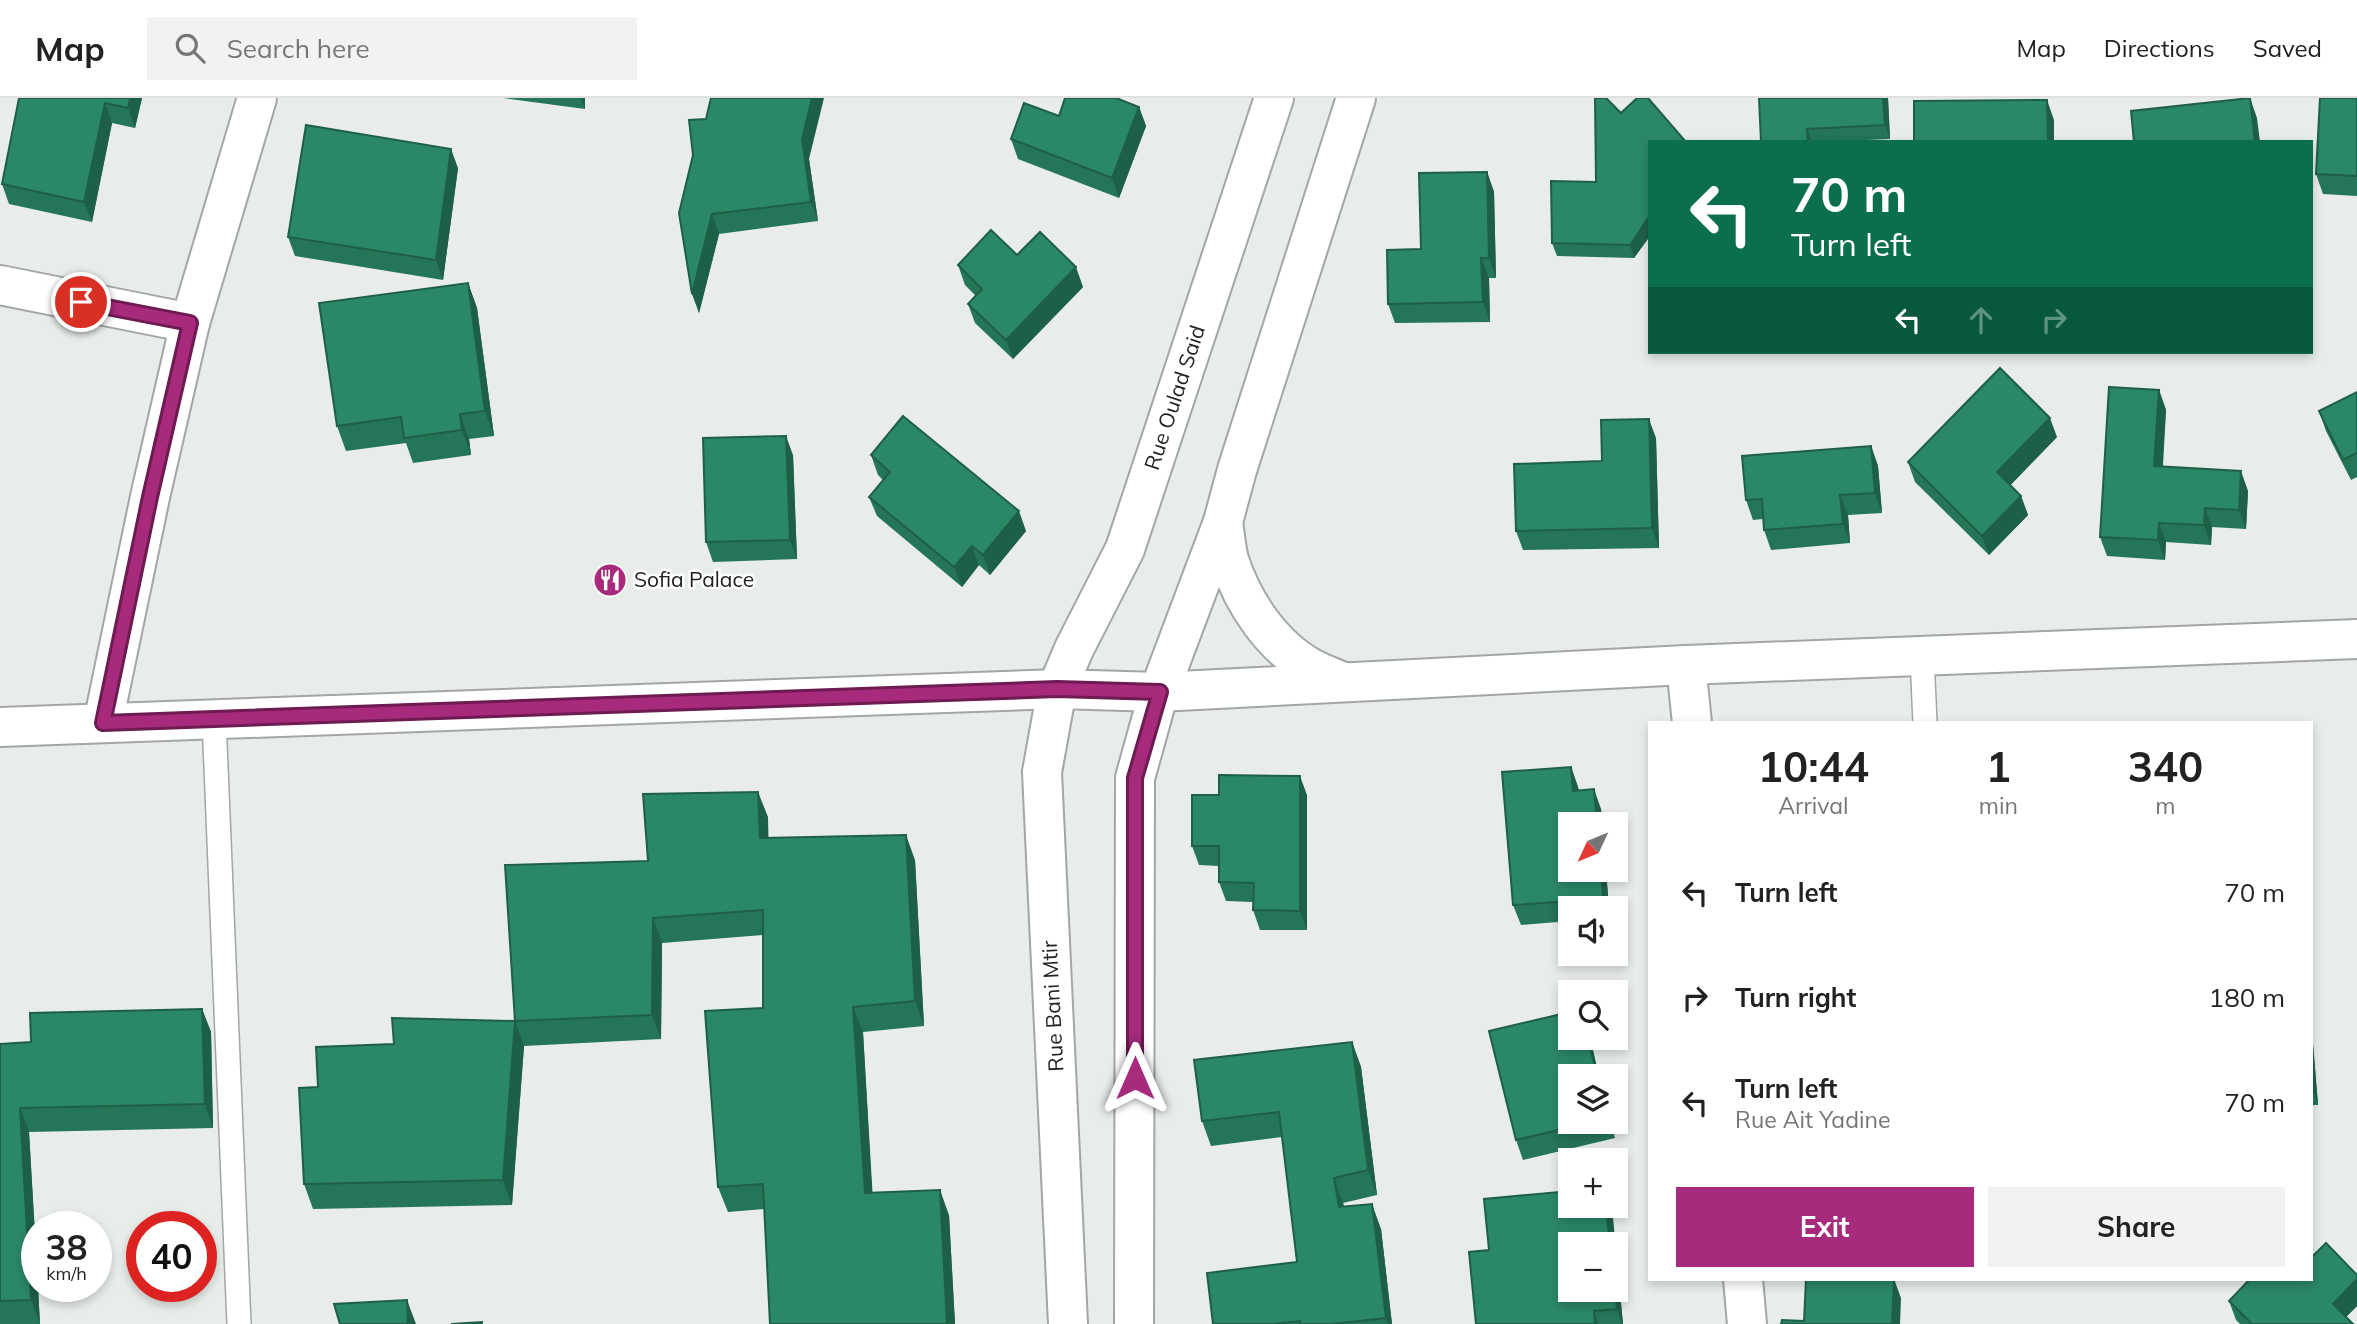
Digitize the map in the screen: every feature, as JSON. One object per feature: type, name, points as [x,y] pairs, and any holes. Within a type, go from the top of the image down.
[{"type":"street","points":[[103,723],[150,497],[190,323],[257,98]]},
{"type":"street","name":"Rue Oulad Said","points":[[1057,689],[1074,649],[1125,549],[1274,98]]},
{"type":"street","points":[[1134,1324],[1135,778],[1160,692],[1223,522],[1237,470],[1356,98]]},
{"type":"street","points":[[0,285],[190,323]]},
{"type":"street","points":[[1223,522],[1228,558],[1241,591],[1260,622],[1284,648],[1313,669],[1345,682]]},
{"type":"street","points":[[0,727],[1057,689],[1160,692],[1686,665],[2357,639]]},
{"type":"street","points":[[1686,665],[1692,721]]},
{"type":"street","name":"Rue Bani Mtir","points":[[1057,689],[1042,772],[1068,1324]]},
{"type":"street","points":[[1743,1281],[1747,1324]]},
{"type":"lane","points":[[1922,656],[1925,721]]},
{"type":"lane","points":[[215,719],[239,1324]]},
{"type":"building","points":[[19,98],[130,98],[128,108],[105,103],[84,202],[2,184]]},
{"type":"building","points":[[711,98],[812,98],[802,139],[811,202],[712,214],[692,294],[679,213],[693,155],[689,120],[706,119]]},
{"type":"building","points":[[1065,98],[1116,98],[1139,107],[1112,178],[1011,139],[1024,103],[1059,116]]},
{"type":"building","points":[[1595,98],[1606,98],[1621,113],[1637,98],[1648,98],[1684,140],[1648,140],[1648,218],[1630,245],[1552,243],[1551,181],[1596,182]]},
{"type":"building","points":[[1759,98],[1883,98],[1885,125],[1807,129],[1808,140],[1761,140]]},
{"type":"building","points":[[2250,98],[2255,140],[2134,140],[2131,111]]},
{"type":"building","points":[[2320,98],[2357,98],[2357,176],[2316,174]]},
{"type":"building","points":[[2047,100],[2048,140],[1914,140],[1914,101]]},
{"type":"building","points":[[306,125],[451,149],[436,260],[288,237]]},
{"type":"building","points":[[1487,172],[1489,258],[1481,258],[1483,302],[1388,304],[1387,250],[1421,249],[1419,173]]},
{"type":"building","points":[[991,230],[1017,255],[1040,232],[1076,267],[1006,340],[968,304],[982,289],[958,265]]},
{"type":"building","points":[[468,283],[485,411],[460,414],[462,430],[404,438],[401,417],[337,426],[319,303]]},
{"type":"building","points":[[2000,368],[2050,418],[1997,472],[2021,496],[1982,536],[1908,462]]},
{"type":"building","points":[[2109,387],[2159,390],[2154,466],[2241,471],[2239,510],[2205,508],[2204,525],[2159,523],[2158,540],[2100,537]]},
{"type":"building","points":[[2357,392],[2357,453],[2343,460],[2319,411]]},
{"type":"building","points":[[903,416],[1019,511],[983,555],[972,546],[954,567],[869,497],[890,472],[871,455]]},
{"type":"building","points":[[1649,419],[1652,528],[1516,531],[1514,464],[1602,461],[1601,420]]},
{"type":"building","points":[[786,436],[790,540],[706,542],[703,438]]},
{"type":"building","points":[[1871,446],[1875,493],[1840,495],[1843,524],[1764,530],[1762,499],[1746,500],[1742,456]]},
{"type":"building","points":[[1571,767],[1573,791],[1594,789],[1596,812],[1558,812],[1558,882],[1602,882],[1603,896],[1558,896],[1558,902],[1513,905],[1502,772]]},
{"type":"building","points":[[1219,775],[1300,776],[1300,911],[1253,910],[1254,883],[1219,882],[1219,846],[1192,846],[1192,795],[1219,795]]},
{"type":"building","points":[[758,792],[760,838],[906,835],[915,1001],[853,1007],[865,1193],[940,1190],[947,1324],[770,1324],[763,1184],[718,1187],[705,1011],[763,1008],[763,910],[653,918],[652,1015],[515,1021],[505,865],[648,861],[643,794]]},
{"type":"building","points":[[202,1009],[205,1104],[20,1108],[26,1211],[21,1211],[21,1300],[0,1301],[0,1044],[31,1042],[30,1013]]},
{"type":"building","points":[[1558,1015],[1558,1050],[1591,1050],[1594,1064],[1558,1064],[1558,1130],[1516,1140],[1489,1031]]},
{"type":"building","points":[[392,1018],[515,1021],[503,1180],[304,1184],[299,1088],[318,1087],[316,1047],[394,1044]]},
{"type":"building","points":[[1352,1042],[1368,1170],[1334,1178],[1339,1207],[1372,1204],[1386,1318],[1331,1324],[1300,1324],[1300,1321],[1274,1324],[1213,1324],[1207,1273],[1297,1262],[1279,1112],[1202,1121],[1194,1060]]},
{"type":"building","points":[[1558,1192],[1558,1218],[1607,1218],[1609,1232],[1558,1232],[1558,1302],[1616,1302],[1617,1309],[1594,1311],[1595,1324],[1476,1324],[1469,1252],[1489,1250],[1484,1199]]},
{"type":"building","points":[[2326,1243],[2357,1275],[2357,1279],[2333,1304],[2353,1324],[2252,1324],[2229,1301],[2248,1281],[2313,1281],[2313,1256]]},
{"type":"building","points":[[1806,1281],[1894,1281],[1892,1324],[1781,1324],[1782,1320],[1804,1321]]},
{"type":"building","points":[[407,1300],[408,1324],[340,1324],[334,1304]]},
{"type":"building","points":[[482,1322],[482,1324],[451,1324]]},
{"type":"place","name":"Sofia Palace","points":[[610,580]]},
{"type":"route","points":[[81,302],[190,323],[150,497],[103,723],[1057,689],[1160,692],[1135,778],[1135,1078]]}]
